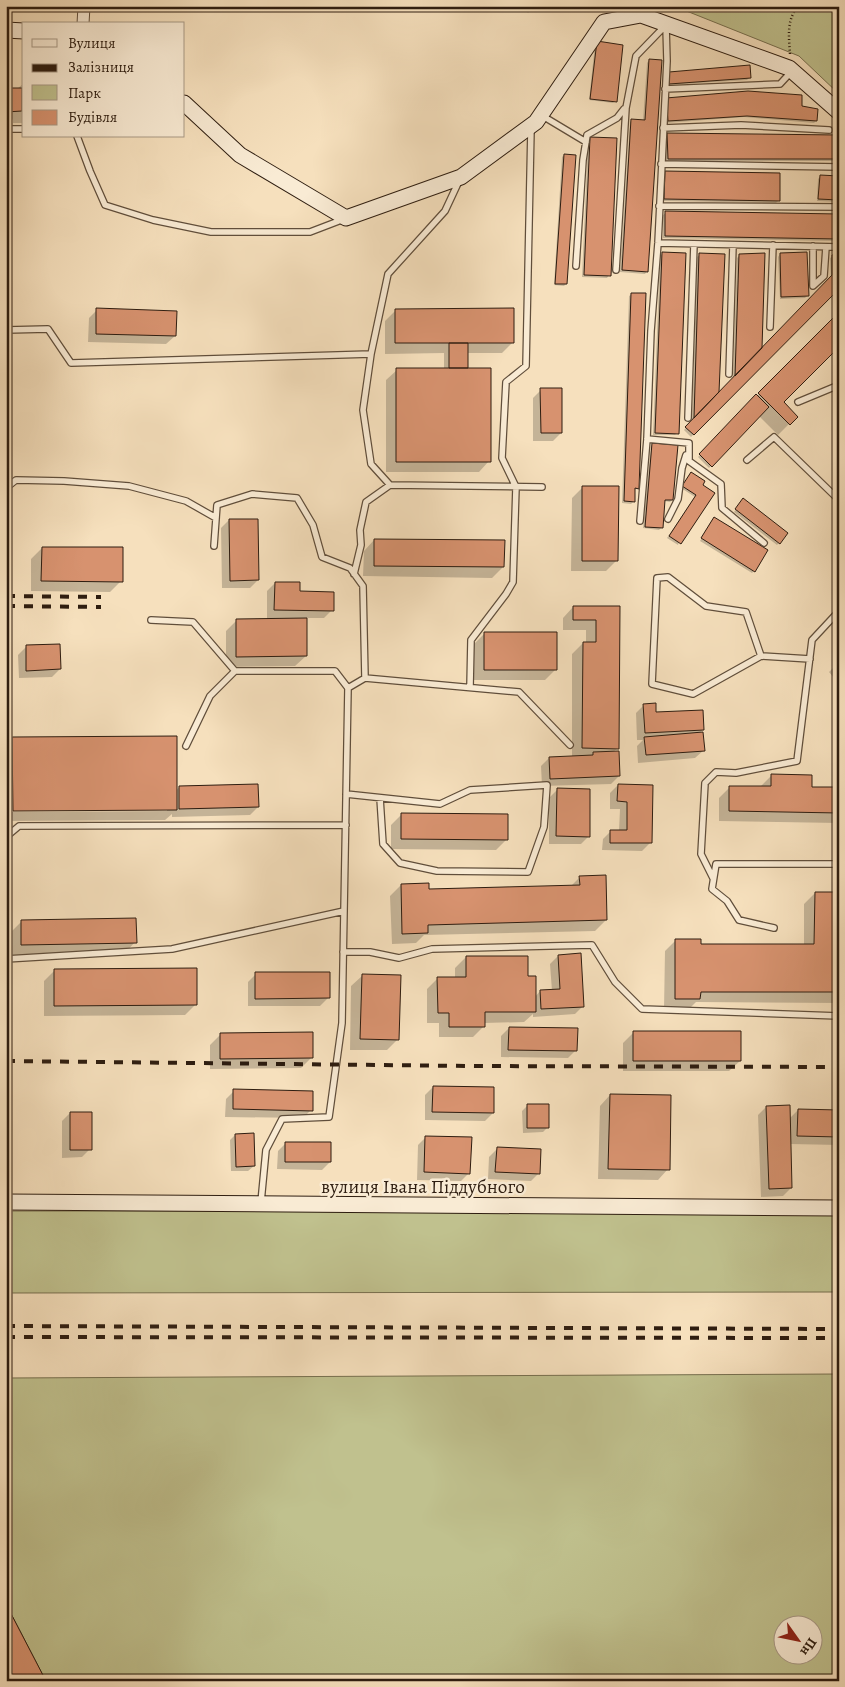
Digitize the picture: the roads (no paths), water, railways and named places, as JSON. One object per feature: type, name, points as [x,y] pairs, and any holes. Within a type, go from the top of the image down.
[{"type":"street","points":[[84,6],[84,22]]},
{"type":"street","points":[[185,104],[240,155],[346,218],[461,177],[536,121],[604,22],[641,15],[789,68],[839,112]]},
{"type":"street","points":[[6,30],[22,31]]},
{"type":"street","name":"вулиця Івана Піддубного","points":[[6,1202],[839,1208]]},
{"type":"lane","points":[[625,6],[641,15]]},
{"type":"lane","points":[[640,521],[647,439],[651,332],[658,243],[667,61],[666,24]]},
{"type":"lane","points":[[616,270],[626,108],[636,56],[666,24]]},
{"type":"lane","points":[[665,89],[780,84],[792,71]]},
{"type":"lane","points":[[576,266],[587,135],[617,118],[626,108]]},
{"type":"lane","points":[[470,688],[471,640],[513,582],[516,487],[502,458],[506,382],[526,366],[536,121],[586,142]]},
{"type":"lane","points":[[663,128],[741,126],[829,130]]},
{"type":"lane","points":[[6,129],[22,129]]},
{"type":"lane","points":[[78,138],[105,204],[153,220],[211,232],[254,233],[310,232],[346,218]]},
{"type":"lane","points":[[661,164],[839,167]]},
{"type":"lane","points":[[390,485],[371,464],[363,410],[371,354],[388,274],[445,211],[461,177]]},
{"type":"lane","points":[[659,206],[839,207]]},
{"type":"lane","points":[[658,243],[839,247]]},
{"type":"lane","points":[[688,418],[694,244]]},
{"type":"lane","points":[[728,374],[733,245]]},
{"type":"lane","points":[[770,327],[773,246]]},
{"type":"lane","points":[[812,246],[813,286],[824,276],[826,247]]},
{"type":"lane","points":[[6,330],[48,329],[71,363],[371,354]]},
{"type":"lane","points":[[798,402],[839,385]]},
{"type":"lane","points":[[747,460],[774,437],[839,500]]},
{"type":"lane","points":[[647,439],[689,443],[689,461],[721,484],[722,508],[764,543]]},
{"type":"lane","points":[[668,519],[678,499],[682,468],[689,449]]},
{"type":"lane","points":[[6,488],[16,480],[64,481],[129,486],[186,501],[216,518]]},
{"type":"lane","points":[[354,574],[361,545],[360,530],[366,502],[390,485],[542,487]]},
{"type":"lane","points":[[214,546],[217,505],[252,494],[297,498],[313,525],[322,557],[350,568],[363,586],[365,678]]},
{"type":"lane","points":[[761,656],[746,612],[706,606],[668,577],[657,578],[652,684],[693,694],[761,656],[810,659]]},
{"type":"lane","points":[[713,878],[701,854],[705,782],[716,772],[736,773],[797,761],[812,640],[839,611]]},
{"type":"lane","points":[[151,620],[193,622],[235,671]]},
{"type":"lane","points":[[186,746],[210,696],[235,671],[335,671],[348,688],[342,1023],[329,1116],[282,1119],[266,1150],[261,1204]]},
{"type":"lane","points":[[348,688],[365,678],[519,692],[570,745]]},
{"type":"lane","points":[[346,794],[440,804],[470,790],[547,785],[544,827],[528,872],[437,870],[400,863],[382,844],[380,798]]},
{"type":"lane","points":[[6,837],[19,826],[346,825]]},
{"type":"lane","points":[[774,928],[739,920],[728,901],[712,889],[716,864],[839,864]]},
{"type":"lane","points":[[6,959],[172,949],[344,910]]},
{"type":"lane","points":[[343,952],[370,952],[399,958],[432,948],[592,945],[615,982],[642,1009],[839,1016]]},
{"type":"railway","points":[[6,596],[101,597]]},
{"type":"railway","points":[[6,606],[101,607]]},
{"type":"railway","points":[[6,1061],[472,1066],[839,1067]]},
{"type":"railway","points":[[6,1326],[839,1329]]},
{"type":"railway","points":[[6,1337],[839,1338]]}]
